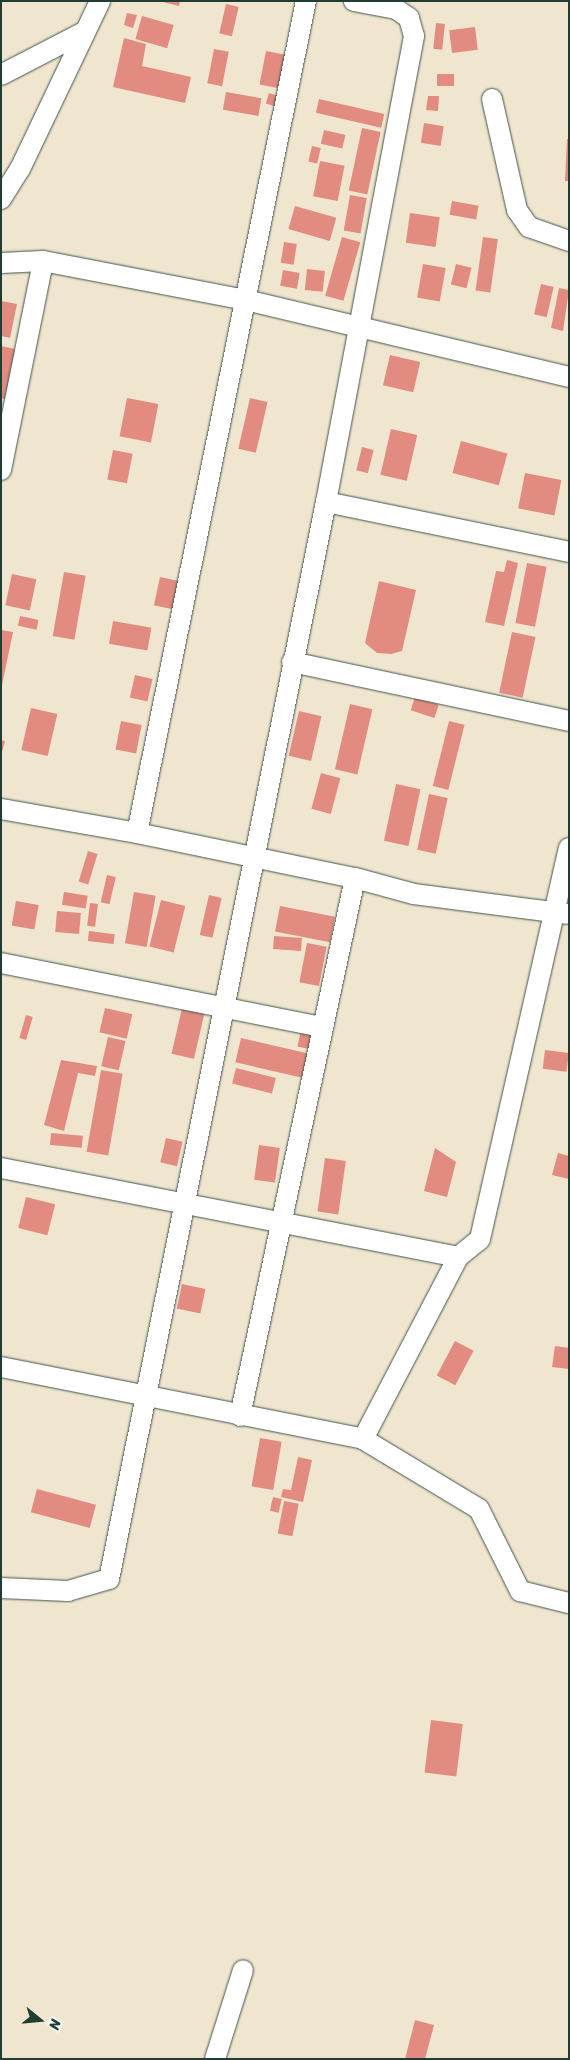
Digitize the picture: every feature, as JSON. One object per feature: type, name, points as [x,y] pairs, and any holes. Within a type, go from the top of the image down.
[{"type":"street","points":[[1,199],[20,169],[100,1]]},
{"type":"street","points":[[138,833],[306,1]]},
{"type":"street","points":[[1,1588],[68,1591],[109,1579],[252,857],[326,502],[414,36],[409,18],[396,9],[354,1]]},
{"type":"street","points":[[1,76],[84,32]]},
{"type":"street","points":[[492,99],[517,210],[529,227],[569,241]]},
{"type":"street","points":[[1,470],[43,261]]},
{"type":"street","points":[[1,263],[43,261],[246,300],[569,378]]},
{"type":"street","points":[[326,502],[569,552]]},
{"type":"street","points":[[292,662],[569,721]]},
{"type":"street","points":[[1,809],[138,833],[355,878],[414,894],[562,913]]},
{"type":"street","points":[[363,1439],[458,1257],[480,1239],[562,913],[569,848]]},
{"type":"street","points":[[240,1416],[355,878]]},
{"type":"street","points":[[1,962],[322,1027]]},
{"type":"street","points":[[1,1168],[458,1257]]},
{"type":"street","points":[[1,1367],[363,1439],[479,1509],[520,1591],[569,1603]]},
{"type":"street","points":[[215,2059],[243,1970]]},
{"type":"building","points":[[159,1],[180,1],[179,6]]},
{"type":"building","points":[[226,4],[239,7],[232,36],[219,33]]},
{"type":"building","points":[[127,13],[137,15],[133,28],[124,25]]},
{"type":"building","points":[[142,16],[174,25],[167,48],[135,39]]},
{"type":"building","points":[[436,23],[445,24],[442,50],[433,49]]},
{"type":"building","points":[[475,27],[478,50],[452,53],[449,30]]},
{"type":"building","points":[[124,38],[146,44],[142,66],[191,77],[185,103],[113,87]]},
{"type":"building","points":[[214,49],[229,52],[222,86],[207,83]]},
{"type":"building","points":[[266,51],[286,55],[279,88],[260,84]]},
{"type":"building","points":[[437,74],[454,74],[454,86],[437,86]]},
{"type":"building","points":[[226,92],[261,98],[258,116],[223,110]]},
{"type":"building","points":[[269,93],[279,96],[275,106],[266,104]]},
{"type":"building","points":[[428,96],[439,96],[438,111],[426,110]]},
{"type":"building","points":[[319,99],[384,114],[381,128],[316,113]]},
{"type":"building","points":[[424,123],[444,126],[441,146],[421,143]]},
{"type":"building","points":[[362,128],[381,132],[367,195],[349,191]]},
{"type":"building","points":[[324,130],[345,135],[342,149],[321,144]]},
{"type":"building","points":[[567,139],[569,139],[569,181],[565,181]]},
{"type":"building","points":[[312,146],[321,148],[317,164],[308,162]]},
{"type":"building","points":[[320,161],[345,166],[338,201],[313,196]]},
{"type":"building","points":[[350,195],[367,198],[360,233],[344,230]]},
{"type":"building","points":[[452,201],[479,206],[476,219],[450,215]]},
{"type":"building","points":[[295,206],[336,218],[330,241],[288,229]]},
{"type":"building","points":[[410,213],[440,217],[436,247],[406,243]]},
{"type":"building","points":[[342,237],[360,242],[343,301],[325,296]]},
{"type":"building","points":[[483,237],[498,239],[490,293],[475,290]]},
{"type":"building","points":[[284,242],[297,244],[294,265],[281,263]]},
{"type":"building","points":[[423,264],[446,268],[440,301],[417,297]]},
{"type":"building","points":[[456,264],[472,268],[466,288],[451,284]]},
{"type":"building","points":[[307,269],[325,271],[323,292],[305,290]]},
{"type":"building","points":[[283,270],[300,273],[297,289],[280,286]]},
{"type":"building","points":[[541,284],[554,287],[547,317],[534,314]]},
{"type":"building","points":[[559,288],[569,290],[563,331],[551,328]]},
{"type":"building","points":[[1,301],[17,304],[10,338],[1,336]]},
{"type":"building","points":[[1,346],[20,350],[9,400],[1,398]]},
{"type":"building","points":[[390,355],[420,362],[413,392],[383,385]]},
{"type":"building","points":[[127,398],[158,404],[151,442],[120,436]]},
{"type":"building","points":[[250,398],[268,402],[256,453],[238,449]]},
{"type":"building","points":[[391,429],[417,435],[407,481],[380,475]]},
{"type":"building","points":[[461,441],[507,453],[499,485],[452,473]]},
{"type":"building","points":[[362,447],[374,450],[368,473],[356,470]]},
{"type":"building","points":[[113,450],[133,454],[127,483],[107,479]]},
{"type":"building","points":[[525,473],[561,480],[554,515],[518,508]]},
{"type":"building","points":[[507,560],[518,563],[504,626],[485,622],[496,571],[504,572]]},
{"type":"building","points":[[527,563],[547,567],[535,627],[515,623]]},
{"type":"building","points":[[64,572],[86,576],[74,640],[53,636]]},
{"type":"building","points":[[12,574],[36,579],[30,610],[5,605]]},
{"type":"building","points":[[160,577],[183,582],[177,610],[154,605]]},
{"type":"building","points":[[379,581],[416,590],[402,651],[391,654],[377,653],[365,643]]},
{"type":"building","points":[[20,616],[39,620],[37,630],[18,626]]},
{"type":"building","points":[[113,621],[151,628],[147,650],[109,644]]},
{"type":"building","points":[[1,630],[13,632],[2,685],[1,685]]},
{"type":"building","points":[[512,632],[535,637],[523,698],[499,693]]},
{"type":"building","points":[[135,675],[153,679],[147,701],[130,697]]},
{"type":"building","points":[[415,697],[439,705],[434,718],[411,710]]},
{"type":"building","points":[[350,704],[372,709],[357,774],[335,769]]},
{"type":"building","points":[[31,708],[57,714],[48,756],[21,750]]},
{"type":"building","points":[[299,711],[321,716],[311,761],[289,756]]},
{"type":"building","points":[[121,721],[142,725],[136,753],[115,749]]},
{"type":"building","points":[[449,721],[465,725],[448,790],[433,786]]},
{"type":"building","points":[[1,740],[5,741],[2,752],[1,752]]},
{"type":"building","points":[[321,773],[340,778],[331,814],[311,809]]},
{"type":"building","points":[[396,784],[420,789],[408,846],[384,841]]},
{"type":"building","points":[[429,794],[448,798],[436,854],[417,850]]},
{"type":"building","points":[[88,851],[98,854],[88,885],[79,882]]},
{"type":"building","points":[[107,875],[116,877],[109,904],[101,902]]},
{"type":"building","points":[[64,892],[88,896],[86,909],[62,905]]},
{"type":"building","points":[[134,892],[156,896],[147,947],[125,943]]},
{"type":"building","points":[[209,895],[222,898],[212,938],[200,935]]},
{"type":"building","points":[[161,900],[185,906],[174,953],[149,947]]},
{"type":"building","points":[[16,901],[39,905],[34,930],[12,926]]},
{"type":"building","points":[[90,903],[98,904],[95,927],[87,926]]},
{"type":"building","points":[[280,906],[335,917],[330,942],[275,932]]},
{"type":"building","points":[[57,911],[81,913],[79,934],[55,932]]},
{"type":"building","points":[[89,931],[115,934],[114,944],[88,941]]},
{"type":"building","points":[[274,936],[302,938],[301,951],[273,949]]},
{"type":"building","points":[[307,943],[327,947],[319,986],[299,982]]},
{"type":"building","points":[[183,1004],[205,1009],[194,1059],[172,1054]]},
{"type":"building","points":[[105,1008],[132,1014],[127,1039],[99,1032]]},
{"type":"building","points":[[26,1015],[33,1017],[26,1040],[19,1038]]},
{"type":"building","points":[[302,1025],[316,1028],[311,1049],[297,1047]]},
{"type":"building","points":[[108,1037],[126,1041],[119,1070],[101,1066]]},
{"type":"building","points":[[241,1038],[309,1054],[304,1078],[235,1062]]},
{"type":"building","points":[[545,1050],[569,1053],[567,1072],[543,1069]]},
{"type":"building","points":[[61,1060],[97,1066],[95,1076],[78,1073],[64,1131],[44,1125]]},
{"type":"building","points":[[236,1068],[276,1078],[272,1093],[232,1084]]},
{"type":"building","points":[[101,1070],[123,1074],[108,1156],[87,1152]]},
{"type":"building","points":[[51,1133],[83,1136],[82,1148],[50,1145]]},
{"type":"building","points":[[166,1138],[183,1142],[177,1166],[160,1162]]},
{"type":"building","points":[[259,1145],[280,1148],[275,1183],[254,1180]]},
{"type":"building","points":[[435,1148],[456,1162],[447,1197],[424,1191]]},
{"type":"building","points":[[558,1153],[569,1156],[569,1179],[552,1175]]},
{"type":"building","points":[[325,1158],[346,1161],[338,1214],[317,1211]]},
{"type":"building","points":[[26,1197],[55,1204],[47,1235],[18,1228]]},
{"type":"building","points":[[182,1284],[205,1289],[200,1313],[177,1308]]},
{"type":"building","points":[[455,1341],[474,1351],[455,1385],[437,1375]]},
{"type":"building","points":[[555,1346],[569,1348],[569,1369],[552,1367]]},
{"type":"building","points":[[260,1438],[282,1442],[273,1490],[251,1486]]},
{"type":"building","points":[[298,1457],[312,1460],[303,1502],[281,1497],[283,1489],[291,1490]]},
{"type":"building","points":[[37,1489],[96,1505],[90,1528],[31,1512]]},
{"type":"building","points":[[273,1497],[282,1499],[279,1513],[270,1511]]},
{"type":"building","points":[[284,1501],[299,1504],[292,1536],[278,1533]]},
{"type":"building","points":[[431,1720],[463,1724],[456,1777],[425,1773]]},
{"type":"building","points":[[415,2020],[434,2025],[425,2059],[405,2059]]}]
